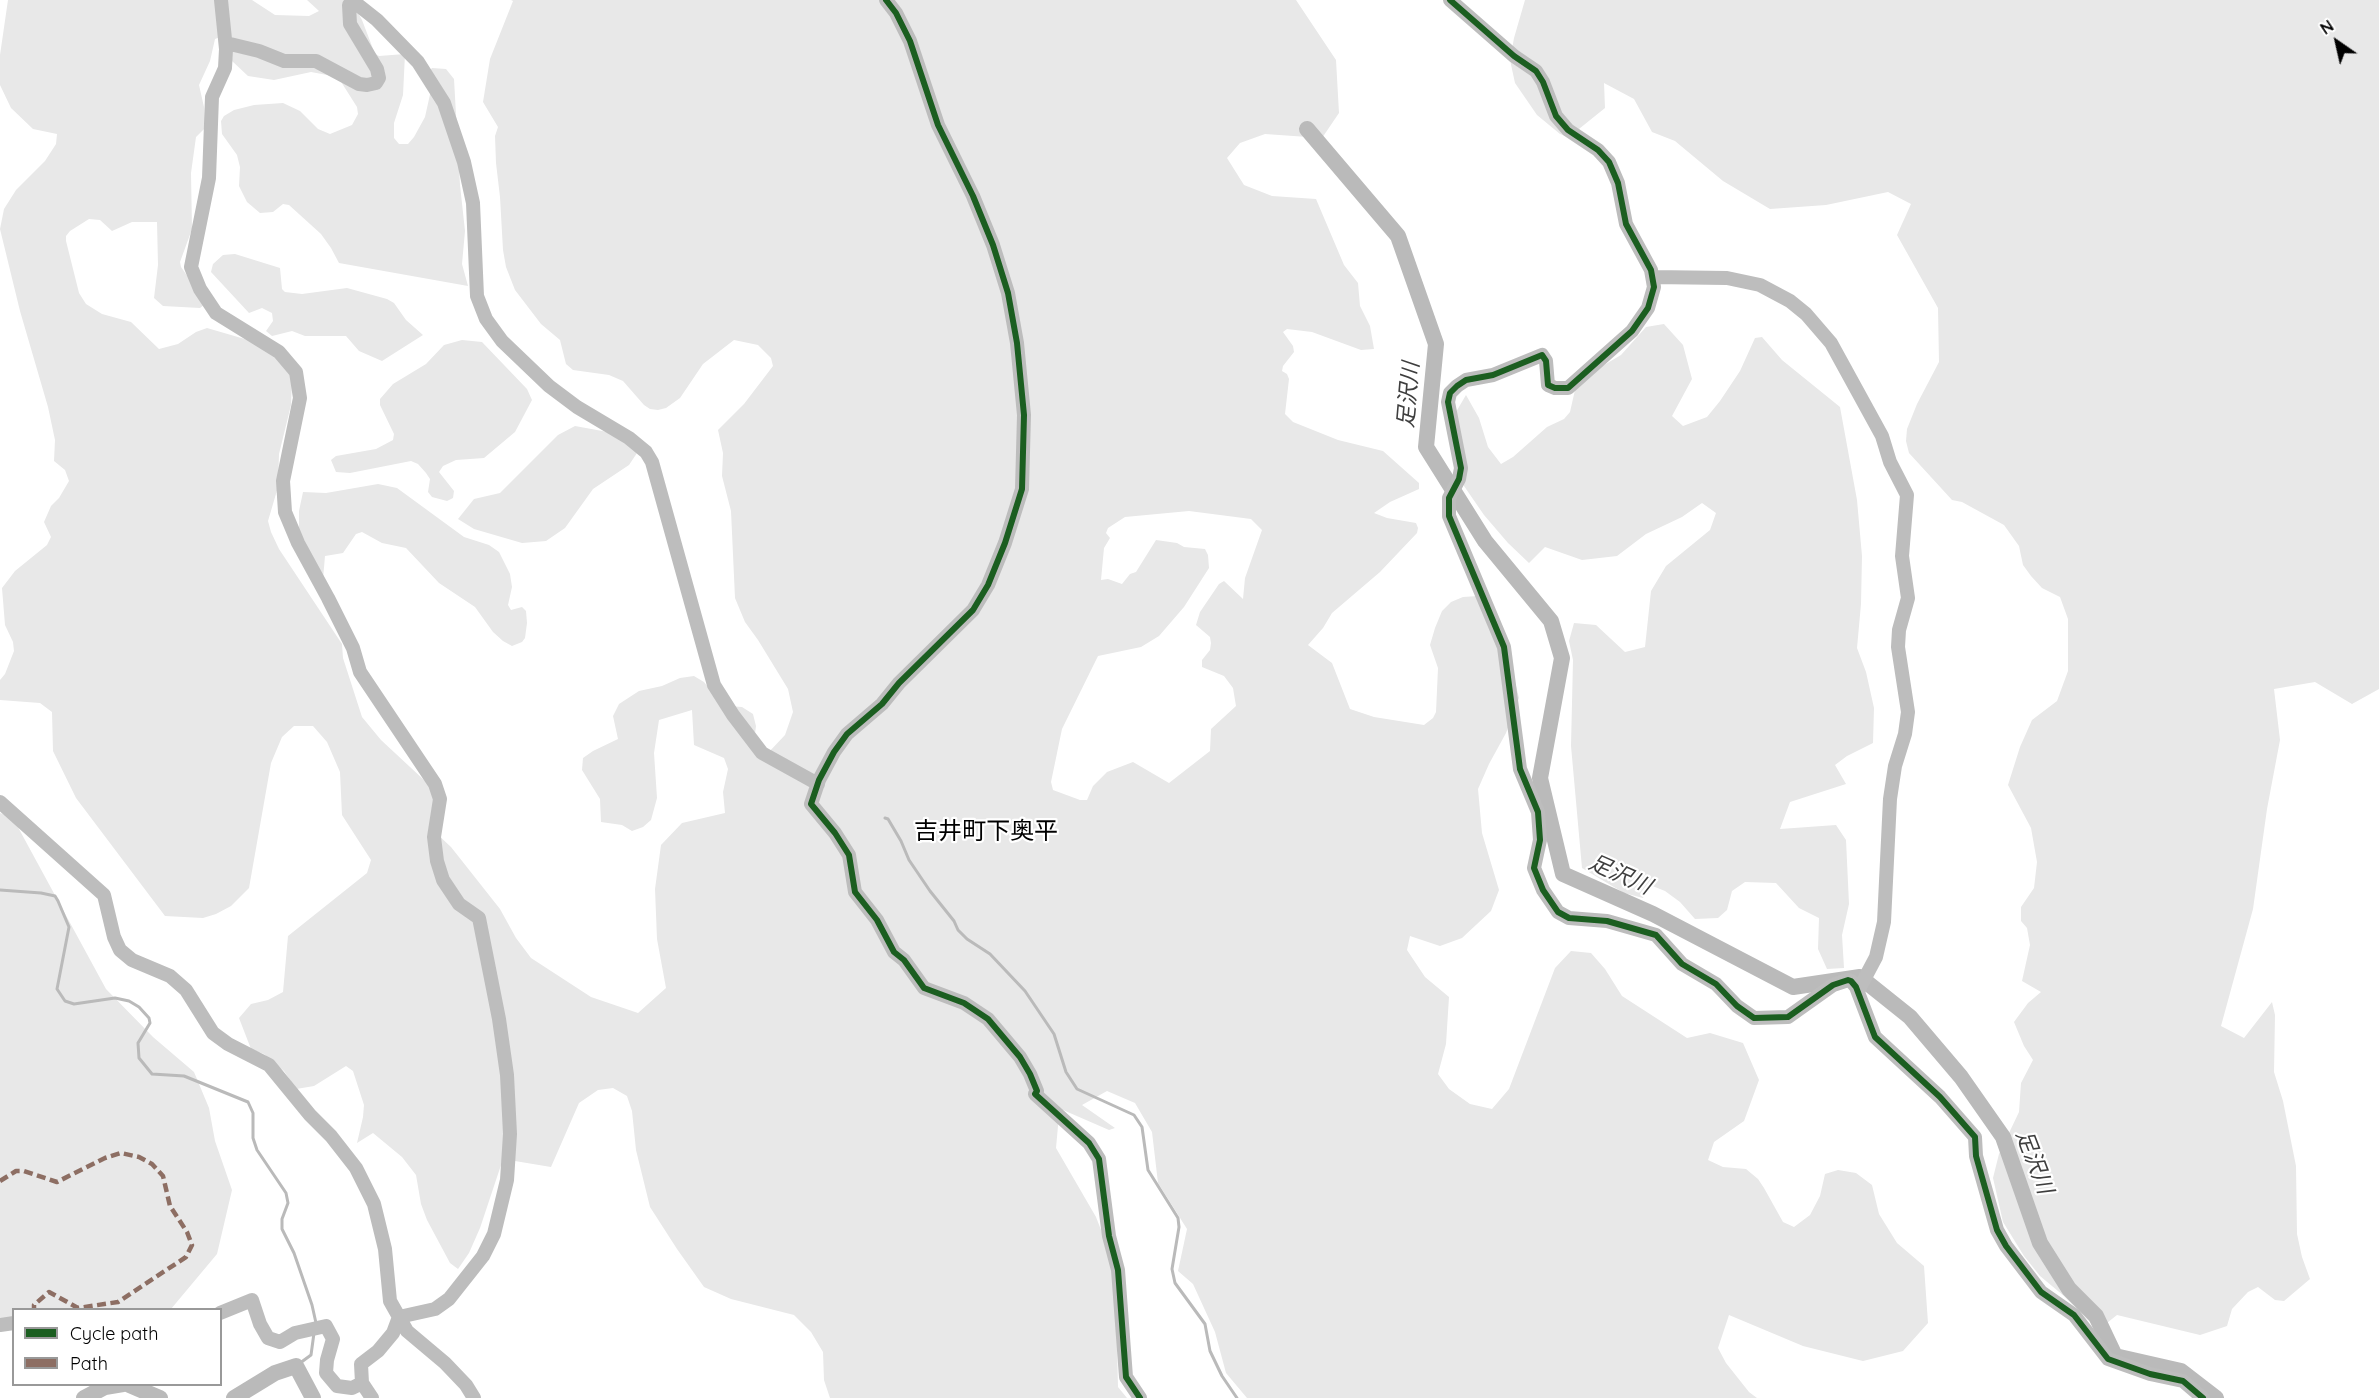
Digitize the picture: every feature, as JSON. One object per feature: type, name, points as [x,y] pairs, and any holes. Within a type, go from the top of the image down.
[{"type":"street","points":[[221,0],[226,43],[225,68],[213,98],[210,178],[191,267],[200,289],[216,313],[279,352],[296,372],[300,398],[283,481],[285,512],[298,543],[353,648],[360,672],[435,784],[440,799],[434,837],[437,861],[442,880],[459,904],[479,918],[499,1018],[507,1075],[510,1134],[507,1180],[494,1234],[483,1256],[449,1299],[435,1309],[399,1317]]},
{"type":"street","points":[[886,0],[896,13],[910,41],[938,125],[973,196],[993,245],[1008,293],[1017,343],[1024,415],[1022,489],[1005,543],[988,585],[973,610],[899,683],[882,704],[847,734],[834,752],[811,804],[835,833],[849,855],[855,892],[877,920],[894,952],[924,988],[964,1003],[988,1019],[1020,1057],[1030,1074],[1035,1094],[1089,1143],[1100,1159],[1109,1236],[1118,1270],[1125,1377],[1140,1398]]},
{"type":"street","points":[[1450,0],[1536,71],[1543,82],[1556,116],[1568,130],[1598,150],[1609,162],[1618,183],[1626,224],[1653,277],[1654,287],[1648,308],[1632,332],[1568,388],[1555,388],[1548,385],[1546,361],[1542,355],[1493,375],[1466,380],[1450,393],[1448,402],[1461,468],[1459,479],[1449,498],[1449,516],[1504,647],[1520,769],[1538,812],[1540,840],[1534,868],[1543,890],[1558,912],[1569,918],[1607,921],[1656,935],[1682,964],[1716,984],[1737,1006],[1754,1018],[1788,1017],[1833,985],[1848,980],[1854,984],[1875,1037],[1940,1097],[1976,1137],[1976,1156],[1997,1230],[2006,1246],[2041,1292],[2074,1315],[2108,1359],[2150,1374],[2183,1382],[2203,1398]]},
{"type":"street","points":[[226,43],[258,51],[284,61],[316,61],[359,84],[376,83],[379,78],[377,69],[350,24],[349,5],[353,2],[377,20],[418,62],[444,103],[464,162],[473,203],[477,296],[486,320],[502,341],[549,386],[577,407],[629,438],[646,452],[658,481],[714,686],[762,753],[818,784]]},
{"type":"street","points":[[1653,277],[1727,278],[1760,285],[1790,301],[1806,314],[1832,343],[1882,436],[1890,462],[1907,495],[1902,556],[1908,598],[1899,630],[1898,647],[1908,712],[1890,799],[1884,922],[1876,957],[1858,991]]},
{"type":"street","points":[[0,802],[104,895],[114,937],[120,950],[132,960],[170,976],[186,990],[213,1033],[228,1044],[269,1065],[356,1168],[374,1204],[385,1249],[390,1301],[407,1331],[445,1363],[466,1385],[474,1398]]},
{"type":"street","points":[[222,1312],[252,1300],[260,1324],[268,1338],[280,1342],[295,1333],[326,1326],[333,1339],[326,1373],[337,1386],[351,1388],[362,1383]]},
{"type":"street","points":[[372,1398],[362,1383],[361,1364],[378,1352],[393,1333],[399,1317]]},
{"type":"shaded area","points":[[8,0],[252,0],[275,15],[309,16],[319,11],[307,0],[351,0],[362,20],[375,54],[379,56],[405,54],[403,95],[394,123],[394,138],[399,144],[408,144],[425,117],[431,90],[429,72],[432,68],[446,69],[454,79],[465,231],[462,264],[468,286],[339,263],[321,234],[289,205],[283,204],[273,212],[260,213],[247,202],[239,186],[240,167],[237,155],[222,134],[221,121],[224,116],[234,110],[254,105],[283,103],[300,111],[318,129],[330,134],[352,125],[358,114],[357,107],[338,77],[311,72],[274,80],[248,76],[232,61],[223,36],[215,39],[210,61],[199,85],[204,107],[205,128],[196,137],[191,173],[192,229],[180,262],[181,267],[203,298],[204,305],[200,308],[163,306],[154,298],[158,265],[157,222],[132,222],[112,231],[100,220],[89,219],[70,231],[66,236],[66,241],[79,293],[86,304],[102,314],[131,322],[159,349],[178,344],[196,332],[207,328],[255,342],[285,363],[292,380],[291,405],[279,454],[278,487],[268,521],[279,549],[342,644],[343,658],[362,717],[381,740],[438,793],[435,832],[451,847],[500,909],[516,938],[531,958],[591,997],[638,1013],[666,988],[657,939],[655,889],[661,845],[682,823],[725,813],[723,792],[728,769],[724,758],[694,745],[692,710],[659,720],[654,753],[657,798],[651,820],[643,827],[632,831],[622,825],[601,822],[600,799],[582,770],[583,758],[618,739],[613,716],[619,704],[639,691],[694,676],[704,682],[719,701],[729,706],[742,707],[753,714],[756,726],[753,749],[758,759],[768,753],[785,735],[793,712],[788,689],[745,622],[735,598],[731,511],[722,476],[723,453],[718,430],[744,404],[773,366],[771,358],[758,345],[734,340],[703,364],[680,398],[666,408],[658,410],[644,405],[623,381],[609,375],[573,370],[566,364],[560,340],[541,324],[515,290],[506,267],[503,250],[496,163],[495,136],[498,127],[483,102],[490,59],[513,1],[511,0],[1296,0],[1336,60],[1339,113],[1322,138],[1265,134],[1240,143],[1227,158],[1244,185],[1272,196],[1316,199],[1344,265],[1358,283],[1360,306],[1370,326],[1374,349],[1361,350],[1312,332],[1287,329],[1283,332],[1293,346],[1294,352],[1283,366],[1282,371],[1289,379],[1285,414],[1293,422],[1338,440],[1383,451],[1419,483],[1419,489],[1390,502],[1374,513],[1387,518],[1416,523],[1417,533],[1380,572],[1332,613],[1308,645],[1332,663],[1350,709],[1374,717],[1424,725],[1433,718],[1436,712],[1438,668],[1430,645],[1442,611],[1451,602],[1463,597],[1478,596],[1507,649],[1519,698],[1506,733],[1478,789],[1482,833],[1499,890],[1491,911],[1462,938],[1440,946],[1410,936],[1407,950],[1425,977],[1449,997],[1446,1044],[1438,1074],[1449,1089],[1470,1104],[1492,1109],[1509,1089],[1555,968],[1571,951],[1591,953],[1605,969],[1622,996],[1687,1038],[1710,1033],[1743,1043],[1759,1080],[1744,1121],[1714,1142],[1708,1160],[1723,1167],[1746,1169],[1758,1179],[1783,1222],[1794,1227],[1810,1215],[1820,1196],[1825,1174],[1838,1170],[1856,1173],[1872,1185],[1879,1214],[1897,1243],[1924,1266],[1928,1323],[1903,1351],[1863,1361],[1803,1346],[1729,1315],[1718,1348],[1726,1363],[1749,1392],[1757,1398],[1247,1398],[1226,1373],[1215,1332],[1193,1284],[1178,1271],[1187,1229],[1158,1183],[1152,1132],[1135,1103],[1107,1091],[1082,1105],[1115,1128],[1109,1130],[1063,1110],[1059,1115],[1056,1148],[1096,1217],[1115,1266],[1118,1387],[1127,1398],[830,1398],[824,1380],[823,1352],[811,1332],[794,1315],[731,1299],[704,1287],[677,1249],[650,1207],[636,1150],[632,1111],[627,1096],[613,1088],[598,1090],[579,1103],[551,1167],[503,1159],[480,1228],[469,1253],[458,1269],[450,1263],[427,1220],[421,1204],[416,1175],[402,1157],[373,1133],[357,1143],[364,1105],[353,1071],[346,1066],[314,1086],[296,1089],[284,1071],[264,1054],[251,1049],[239,1018],[251,1004],[268,1000],[283,992],[288,936],[367,873],[371,860],[342,815],[340,772],[327,742],[313,726],[294,726],[282,737],[271,763],[249,888],[231,906],[216,914],[203,918],[165,916],[76,798],[53,751],[52,712],[40,703],[0,700],[0,680],[5,674],[14,651],[13,642],[5,625],[2,588],[15,571],[47,545],[51,537],[44,522],[51,506],[59,498],[69,481],[65,470],[54,461],[55,440],[48,407],[20,311],[0,229],[4,209],[16,190],[45,161],[56,144],[57,134],[33,129],[11,108],[0,85],[0,55]],"holes":[[[1189,511],[1251,519],[1262,530],[1245,578],[1243,599],[1224,581],[1219,584],[1200,612],[1196,625],[1210,637],[1211,643],[1210,650],[1202,660],[1202,667],[1224,676],[1233,688],[1236,706],[1211,729],[1210,751],[1169,783],[1133,762],[1107,772],[1093,786],[1087,800],[1080,800],[1053,790],[1051,782],[1062,729],[1098,656],[1141,647],[1159,636],[1184,607],[1209,568],[1205,549],[1184,547],[1177,543],[1156,540],[1136,572],[1130,574],[1122,584],[1108,579],[1101,580],[1104,548],[1110,538],[1106,533],[1108,528],[1125,517]]]},
{"type":"shaded area","points":[[1525,0],[2379,0],[2379,689],[2352,704],[2315,682],[2274,689],[2280,740],[2267,809],[2253,909],[2221,1026],[2244,1038],[2272,1002],[2275,1015],[2274,1072],[2283,1101],[2296,1166],[2297,1234],[2310,1279],[2284,1301],[2275,1300],[2258,1287],[2248,1292],[2232,1309],[2227,1326],[2200,1335],[2117,1315],[2098,1330],[2040,1276],[2024,1256],[2003,1222],[1993,1178],[1999,1154],[2019,1112],[2021,1083],[2033,1060],[2014,1022],[2028,1003],[2041,992],[2022,981],[2030,945],[2027,928],[2021,921],[2021,907],[2034,888],[2037,862],[2031,828],[2008,785],[2020,747],[2032,720],[2057,701],[2068,671],[2068,619],[2060,597],[2042,588],[2023,565],[2019,546],[2004,525],[1962,502],[1952,500],[1909,453],[1906,441],[1907,429],[1939,362],[1938,308],[1897,235],[1911,204],[1888,192],[1826,205],[1770,209],[1723,181],[1675,141],[1652,132],[1634,99],[1604,83],[1605,108],[1569,137],[1560,134],[1537,115],[1515,83],[1510,60]]},
{"type":"shaded area","points":[[235,254],[280,268],[282,289],[285,292],[302,294],[347,288],[387,299],[394,303],[406,320],[423,335],[382,361],[359,351],[346,336],[305,336],[292,331],[272,336],[266,331],[273,321],[272,313],[262,308],[249,313],[211,272],[213,264],[223,255]]},
{"type":"shaded area","points":[[1664,324],[1683,345],[1692,379],[1672,416],[1683,426],[1707,417],[1740,371],[1755,338],[1762,337],[1782,360],[1840,407],[1857,500],[1862,556],[1857,648],[1866,672],[1874,708],[1873,743],[1835,765],[1846,784],[1790,802],[1780,829],[1836,825],[1846,840],[1849,904],[1842,935],[1844,968],[1827,969],[1818,949],[1819,918],[1799,908],[1776,883],[1745,882],[1732,891],[1727,910],[1718,918],[1695,919],[1680,902],[1665,891],[1650,885],[1643,898],[1624,893],[1582,868],[1571,746],[1573,660],[1569,641],[1574,623],[1596,625],[1625,652],[1645,647],[1651,591],[1666,566],[1710,530],[1716,513],[1702,503],[1682,517],[1646,534],[1617,556],[1582,560],[1545,547],[1529,563],[1484,515],[1464,486],[1456,460],[1456,412],[1466,395],[1479,418],[1488,447],[1501,464],[1513,457],[1547,427],[1564,419],[1570,412],[1577,381],[1621,355],[1646,327]]},
{"type":"shaded area","points":[[462,340],[482,342],[527,389],[532,400],[515,432],[484,458],[456,460],[443,466],[439,472],[454,491],[453,498],[447,501],[432,497],[428,492],[430,479],[418,464],[411,461],[350,473],[336,472],[331,460],[336,456],[376,449],[393,440],[394,434],[380,405],[380,399],[393,384],[426,364],[444,345]]},
{"type":"shaded area","points":[[575,426],[635,437],[641,447],[629,465],[593,489],[565,528],[546,541],[522,543],[474,529],[458,519],[474,499],[500,493],[558,435]]},
{"type":"shaded area","points":[[378,484],[397,488],[464,537],[489,545],[499,552],[510,574],[512,587],[508,605],[511,610],[522,607],[526,611],[527,623],[525,638],[522,642],[512,646],[503,641],[493,632],[475,607],[439,583],[406,548],[382,543],[362,532],[356,534],[343,553],[325,556],[323,579],[299,544],[299,511],[303,492],[326,493]]},
{"type":"shaded area","points":[[0,813],[13,818],[106,989],[153,1037],[194,1072],[209,1108],[215,1141],[232,1190],[217,1254],[172,1308],[12,1308],[12,1323],[0,1325]]},
{"type":"waterway","name":"足沢川","points":[[1307,129],[1398,236],[1436,344],[1426,447],[1485,541],[1551,621],[1562,658],[1540,778],[1563,874],[1653,914],[1793,987],[1860,977],[1910,1017],[1961,1077],[2003,1137],[2040,1243],[2069,1289],[2096,1316],[2115,1356],[2181,1371],[2216,1398]]},
{"type":"waterway","points":[[885,818],[888,819],[901,841],[909,860],[954,921],[958,930],[990,954],[1025,991],[1054,1034],[1066,1072],[1077,1089],[1134,1115],[1142,1127],[1148,1170],[1178,1218],[1179,1227],[1172,1269],[1175,1283],[1205,1324],[1210,1351],[1222,1376],[1237,1398]]},
{"type":"waterway","points":[[0,890],[41,893],[55,896],[58,901],[69,927],[57,989],[65,1001],[74,1004],[115,998],[129,1001],[139,1007],[149,1018],[150,1023],[138,1043],[139,1058],[152,1074],[184,1076],[248,1102],[253,1113],[253,1138],[257,1150],[286,1193],[288,1203],[282,1219],[282,1229],[294,1253],[316,1323]]},
{"type":"waterway","points":[[296,1366],[311,1355],[314,1333]]},
{"type":"waterway","points":[[234,1398],[275,1373],[296,1366],[313,1398]]},
{"type":"waterway","points":[[84,1398],[111,1386]]},
{"type":"waterway","points":[[132,1386],[160,1398]]},
{"type":"marked path","points":[[0,1181],[16,1171],[24,1171],[57,1182],[105,1158],[121,1153],[139,1157],[152,1164],[163,1176],[170,1206],[187,1232],[192,1245],[186,1257],[118,1302],[78,1308]]},
{"type":"marked path","points":[[34,1308],[34,1305],[49,1292],[78,1308]]},
{"type":"cycle path","points":[[886,0],[896,13],[910,41],[938,125],[973,196],[993,245],[1008,293],[1017,343],[1024,415],[1022,489],[1005,543],[988,585],[973,610],[899,683],[882,704],[847,734],[819,780],[811,804],[835,833],[849,855],[855,892],[877,920],[894,952],[904,960],[924,988],[964,1003],[988,1019],[1020,1057],[1037,1091],[1035,1094],[1089,1143],[1099,1159],[1109,1236],[1118,1270],[1126,1377],[1140,1398]]},
{"type":"cycle path","points":[[1450,0],[1514,56],[1536,71],[1543,82],[1556,116],[1568,130],[1598,150],[1609,162],[1618,183],[1626,224],[1651,270],[1654,287],[1648,308],[1632,331],[1568,388],[1555,388],[1548,385],[1546,361],[1542,355],[1493,375],[1466,380],[1450,393],[1448,402],[1461,468],[1459,479],[1449,498],[1449,516],[1504,647],[1520,769],[1538,812],[1540,840],[1534,868],[1543,890],[1558,912],[1569,918],[1607,921],[1656,935],[1682,964],[1716,984],[1737,1006],[1754,1018],[1788,1017],[1833,985],[1851,981],[1856,987],[1875,1037],[1940,1097],[1975,1137],[1976,1156],[1997,1230],[2006,1246],[2041,1292],[2074,1315],[2108,1359],[2150,1374],[2183,1381],[2203,1398]]},
{"type":"district","name":"吉井町下奥平","points":[[986,832]]}]
